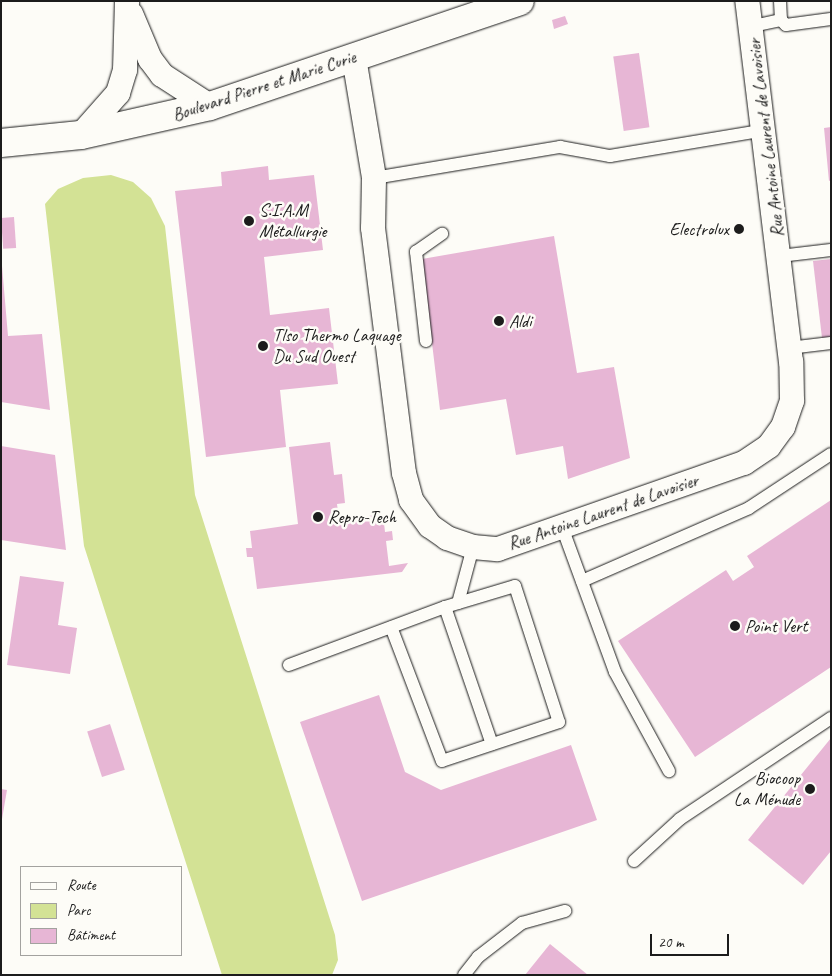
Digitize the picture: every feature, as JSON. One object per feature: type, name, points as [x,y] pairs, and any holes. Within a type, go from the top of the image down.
[{"type":"street","name":"Boulevard Pierre et Marie Curie","points":[[1,143],[81,135],[210,106],[520,1]]},
{"type":"street","name":"Rue Antoine Laurent de Lavoisier","points":[[354,58],[374,178],[373,228],[406,482],[411,500],[430,526],[447,538],[472,547],[498,549],[744,463],[769,446],[783,427],[792,401],[789,348],[753,26],[746,1]]},
{"type":"street","points":[[128,5],[150,59],[162,75],[210,106]]},
{"type":"street","points":[[81,135],[118,93],[125,70],[128,5]]},
{"type":"lane","points":[[780,1],[781,20],[786,25],[831,19]]},
{"type":"lane","points":[[753,26],[781,20]]},
{"type":"lane","points":[[374,178],[560,147],[610,156],[765,130]]},
{"type":"lane","points":[[426,341],[416,252],[442,234]]},
{"type":"lane","points":[[780,256],[831,250]]},
{"type":"lane","points":[[789,348],[831,343]]},
{"type":"lane","points":[[582,581],[749,508],[831,454]]},
{"type":"lane","points":[[562,527],[615,672],[669,771]]},
{"type":"lane","points":[[458,603],[472,547]]},
{"type":"lane","points":[[290,665],[391,627],[445,607],[515,586],[559,722],[442,761],[391,627]]},
{"type":"lane","points":[[445,607],[492,744]]},
{"type":"lane","points":[[634,861],[680,819],[831,718]]},
{"type":"lane","points":[[464,975],[478,957],[522,923],[565,911]]},
{"type":"green space","points":[[111,175],[133,182],[151,198],[165,226],[195,495],[335,935],[338,960],[332,975],[222,975],[84,546],[45,204],[58,189],[83,178]]},
{"type":"building","points":[[565,16],[568,24],[554,29],[552,20]]},
{"type":"building","points":[[639,53],[649,127],[624,131],[613,57]]},
{"type":"building","points":[[831,127],[831,180],[829,181],[824,128]]},
{"type":"building","name":"Tlso Thermo Laquage Du Sud Ouest","points":[[268,166],[269,180],[314,175],[323,250],[264,257],[270,315],[329,308],[338,384],[280,390],[286,447],[206,457],[175,191],[222,186],[221,172]]},
{"type":"building","points":[[14,217],[16,248],[3,249],[1,218]]},
{"type":"building","name":"Aldi","points":[[554,236],[577,373],[614,367],[630,458],[568,479],[563,446],[516,455],[506,399],[440,410],[422,259]]},
{"type":"building","points":[[1,254],[8,336],[42,334],[50,410],[1,402]]},
{"type":"building","points":[[831,259],[831,337],[822,338],[813,261]]},
{"type":"building","name":"Repro-Tech","points":[[330,442],[334,475],[342,474],[345,503],[337,504],[339,520],[383,514],[385,532],[392,531],[393,540],[386,541],[389,566],[408,563],[402,572],[257,589],[253,557],[247,557],[246,548],[252,548],[250,531],[298,524],[289,447]]},
{"type":"building","points":[[1,446],[55,455],[66,550],[1,540]]},
{"type":"building","name":"Point Vert","points":[[831,500],[831,667],[695,757],[618,641],[726,570],[733,581],[754,567],[747,556]]},
{"type":"building","points":[[20,576],[64,582],[58,625],[77,628],[70,674],[7,665]]},
{"type":"building","points":[[379,695],[405,772],[441,790],[571,745],[597,820],[362,901],[300,722]]},
{"type":"building","points":[[110,724],[125,770],[102,777],[87,731]]},
{"type":"building","name":"Biocoop La Ménude","points":[[831,738],[831,851],[803,885],[748,840]]},
{"type":"building","points":[[1,789],[7,790],[2,819],[1,819]]},
{"type":"building","points":[[550,944],[588,975],[525,975]]},
{"type":"place","name":"S.I.A.M Métallurgie","points":[[249,221]]},
{"type":"place","name":"Electrolux","points":[[739,229]]},
{"type":"place","name":"Aldi","points":[[499,321]]},
{"type":"place","name":"Tlso Thermo Laquage Du Sud Ouest","points":[[263,346]]},
{"type":"place","name":"Repro-Tech","points":[[318,517]]},
{"type":"place","name":"Point Vert","points":[[735,626]]},
{"type":"place","name":"Biocoop La Ménude","points":[[810,789]]}]
